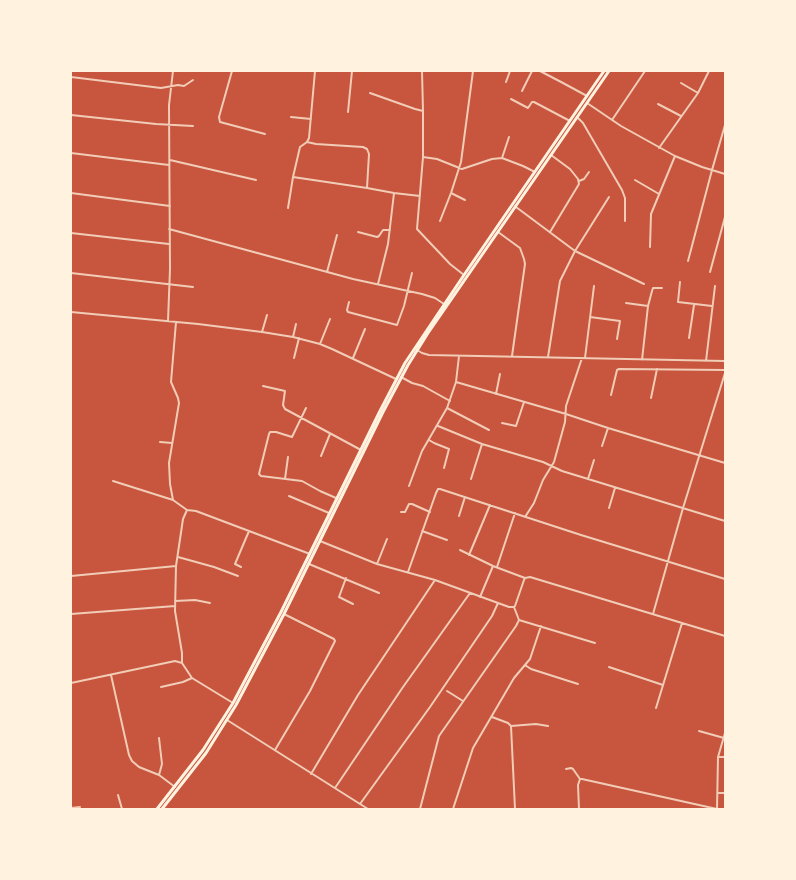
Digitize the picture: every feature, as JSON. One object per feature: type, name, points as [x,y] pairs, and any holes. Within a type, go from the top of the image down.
[{"type":"main road","points":[[157,809],[226,718],[281,612],[396,379],[609,71]]},
{"type":"main road","points":[[162,809],[206,753],[284,614],[416,349],[444,304],[603,72]]},
{"type":"street","points":[[168,321],[170,244],[169,124],[170,87],[173,71]]},
{"type":"street","points":[[232,71],[219,117],[220,122],[265,134]]},
{"type":"street","points":[[288,208],[300,147],[307,142],[311,119],[315,71]]},
{"type":"street","points":[[348,112],[352,71]]},
{"type":"street","points":[[422,71],[424,111],[423,157],[417,222],[418,231],[450,264],[464,275]]},
{"type":"street","points":[[440,221],[451,193],[462,156],[474,71]]},
{"type":"street","points":[[506,82],[510,71]]},
{"type":"street","points":[[522,91],[532,71]]},
{"type":"street","points":[[540,71],[587,96]]},
{"type":"street","points":[[599,71],[603,72]]},
{"type":"street","points":[[612,120],[645,71]]},
{"type":"street","points":[[659,148],[698,93],[709,71]]},
{"type":"street","points":[[71,77],[161,88],[187,85],[193,80]]},
{"type":"street","points":[[681,83],[698,93]]},
{"type":"street","points":[[370,93],[424,111]]},
{"type":"street","points":[[511,98],[528,108],[532,102],[534,102],[570,121]]},
{"type":"street","points":[[587,103],[634,134],[659,148],[675,156],[725,174]]},
{"type":"street","points":[[658,104],[681,116]]},
{"type":"street","points":[[71,115],[156,124],[193,126]]},
{"type":"street","points":[[291,117],[311,119]]},
{"type":"street","points":[[577,117],[583,122],[622,190],[625,198],[625,221]]},
{"type":"street","points":[[688,261],[725,125]]},
{"type":"street","points":[[502,158],[509,137]]},
{"type":"street","points":[[307,142],[363,147],[367,149],[367,188]]},
{"type":"street","points":[[71,153],[170,165]]},
{"type":"street","points":[[552,155],[570,170],[579,182]]},
{"type":"street","points":[[650,247],[651,214],[675,156]]},
{"type":"street","points":[[423,157],[436,159],[459,168],[472,166],[492,158],[502,158],[535,172]]},
{"type":"street","points":[[169,160],[256,180]]},
{"type":"street","points":[[550,232],[578,187],[579,182],[584,179],[589,172]]},
{"type":"street","points":[[293,178],[420,196]]},
{"type":"street","points":[[635,180],[659,194]]},
{"type":"street","points":[[378,284],[388,244],[394,193]]},
{"type":"street","points":[[451,193],[465,200]]},
{"type":"street","points":[[71,194],[170,206]]},
{"type":"street","points":[[548,357],[558,286],[575,251],[609,197]]},
{"type":"street","points":[[516,207],[575,251],[644,284]]},
{"type":"street","points":[[710,272],[725,217]]},
{"type":"street","points":[[170,229],[327,272],[427,296],[444,304]]},
{"type":"street","points":[[358,232],[377,237],[380,236],[383,230],[390,230]]},
{"type":"street","points":[[498,232],[520,248],[524,260],[512,356]]},
{"type":"street","points":[[71,233],[170,244]]},
{"type":"street","points":[[327,272],[337,235]]},
{"type":"street","points":[[71,272],[193,287]]},
{"type":"street","points":[[350,302],[347,310],[348,312],[397,325],[400,320],[412,273]]},
{"type":"street","points":[[680,282],[678,302],[712,306]]},
{"type":"street","points":[[525,517],[534,503],[543,480],[553,466],[564,429],[566,406],[584,358],[594,286]]},
{"type":"street","points":[[706,361],[715,286]]},
{"type":"street","points":[[642,360],[648,306],[653,288],[662,288]]},
{"type":"street","points":[[626,303],[648,306]]},
{"type":"street","points":[[689,338],[694,305]]},
{"type":"street","points":[[71,312],[168,321],[299,338],[320,344],[396,379]]},
{"type":"street","points":[[262,332],[268,315]]},
{"type":"street","points":[[590,317],[620,321],[617,339]]},
{"type":"street","points":[[320,344],[330,318]]},
{"type":"street","points":[[173,500],[169,470],[179,403],[171,382],[176,322]]},
{"type":"street","points":[[293,337],[296,324]]},
{"type":"street","points":[[353,358],[365,329]]},
{"type":"street","points":[[294,358],[299,338]]},
{"type":"street","points":[[416,349],[430,355],[725,361]]},
{"type":"street","points":[[409,486],[422,451],[438,426],[450,401],[456,382],[459,355]]},
{"type":"street","points":[[651,398],[657,369]]},
{"type":"street","points":[[611,395],[617,370],[657,369],[725,371],[724,382],[699,455],[652,614]]},
{"type":"street","points":[[496,394],[500,374]]},
{"type":"street","points":[[401,377],[412,383],[423,386],[450,401]]},
{"type":"street","points":[[456,382],[725,463]]},
{"type":"street","points":[[263,386],[285,391],[283,407],[360,450]]},
{"type":"street","points":[[502,423],[516,426],[524,402]]},
{"type":"street","points":[[306,408],[292,437],[276,432],[270,432],[259,474],[261,476],[285,478],[305,482],[336,498]]},
{"type":"street","points":[[447,408],[489,430]]},
{"type":"street","points":[[438,426],[482,444],[544,462],[558,470],[588,480],[725,521]]},
{"type":"street","points":[[602,446],[608,428]]},
{"type":"street","points":[[321,456],[330,434]]},
{"type":"street","points":[[429,440],[449,449],[444,468]]},
{"type":"street","points":[[160,442],[172,443]]},
{"type":"street","points":[[471,479],[482,444]]},
{"type":"street","points":[[285,478],[288,457]]},
{"type":"street","points":[[588,480],[594,460]]},
{"type":"street","points":[[113,481],[173,500],[187,510],[196,511],[310,554]]},
{"type":"street","points":[[609,508],[615,488]]},
{"type":"street","points":[[408,572],[438,490],[466,497],[581,535],[725,579]]},
{"type":"street","points":[[289,496],[329,513]]},
{"type":"street","points":[[459,516],[466,497]]},
{"type":"street","points":[[401,512],[405,512],[409,504],[412,504],[430,512]]},
{"type":"street","points":[[469,555],[490,505]]},
{"type":"street","points":[[187,510],[183,519],[176,566],[175,606],[182,653],[182,663],[192,678],[233,703]]},
{"type":"street","points":[[497,567],[515,514]]},
{"type":"street","points":[[241,567],[235,564],[249,531]]},
{"type":"street","points":[[422,531],[447,540]]},
{"type":"street","points":[[377,564],[387,539]]},
{"type":"street","points":[[320,541],[377,564],[435,580],[509,607],[514,607]]},
{"type":"street","points":[[460,550],[493,566],[525,578],[530,577],[725,636]]},
{"type":"street","points":[[178,557],[214,567],[238,576]]},
{"type":"street","points":[[309,564],[346,578],[379,593]]},
{"type":"street","points":[[71,576],[176,566]]},
{"type":"street","points":[[480,596],[493,566]]},
{"type":"street","points":[[346,578],[339,596],[353,604]]},
{"type":"street","points":[[420,809],[439,736],[516,626],[519,620],[514,607],[525,578]]},
{"type":"street","points":[[311,774],[358,695],[435,580]]},
{"type":"street","points":[[335,788],[402,687],[470,593]]},
{"type":"street","points":[[175,600],[195,600],[210,603]]},
{"type":"street","points":[[360,804],[439,694],[492,616],[498,603]]},
{"type":"street","points":[[71,614],[175,606]]},
{"type":"street","points":[[275,750],[310,691],[335,641],[334,639],[284,614]]},
{"type":"street","points":[[519,620],[595,643]]},
{"type":"street","points":[[656,708],[682,623]]},
{"type":"street","points":[[454,809],[471,754],[514,678],[532,653],[541,626]]},
{"type":"street","points":[[71,683],[172,662],[182,663]]},
{"type":"street","points":[[525,664],[531,669],[578,684]]},
{"type":"street","points":[[609,667],[663,685]]},
{"type":"street","points":[[111,675],[129,755],[132,761],[139,767],[159,775],[175,787]]},
{"type":"street","points":[[161,687],[183,682],[192,678]]},
{"type":"street","points":[[447,691],[463,701]]},
{"type":"street","points":[[492,717],[508,723],[511,726],[536,724],[548,726]]},
{"type":"street","points":[[226,718],[311,774],[368,809]]},
{"type":"street","points":[[511,726],[515,809]]},
{"type":"street","points":[[699,731],[724,738]]},
{"type":"street","points":[[580,779],[717,809],[718,757],[725,733]]},
{"type":"street","points":[[159,738],[162,764],[159,775]]},
{"type":"street","points":[[718,757],[725,757]]},
{"type":"street","points":[[566,769],[573,769],[580,779]]},
{"type":"street","points":[[579,809],[578,785],[580,779]]},
{"type":"street","points":[[718,793],[725,792]]},
{"type":"street","points":[[118,795],[122,809]]},
{"type":"street","points":[[71,808],[80,807]]}]
